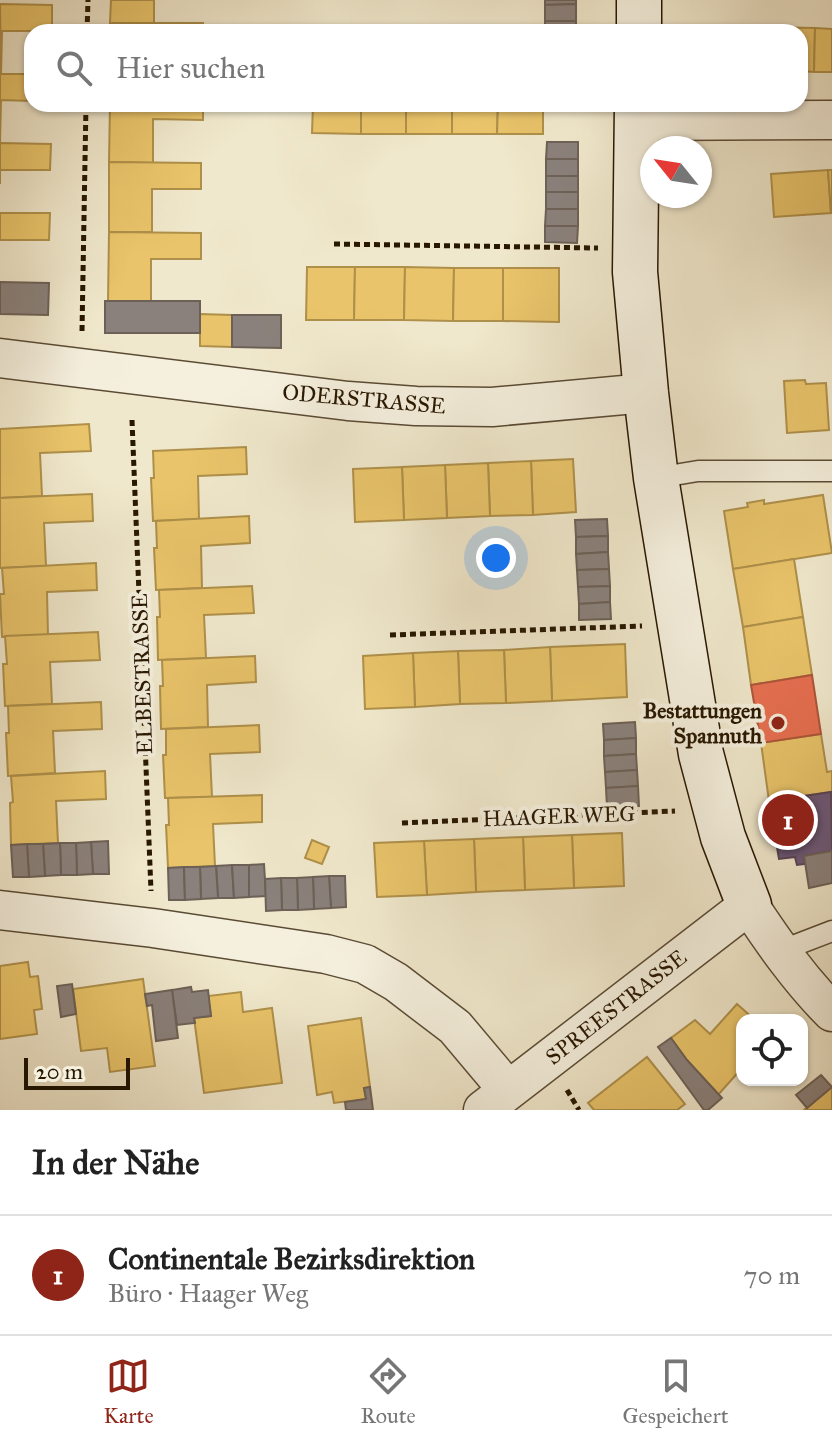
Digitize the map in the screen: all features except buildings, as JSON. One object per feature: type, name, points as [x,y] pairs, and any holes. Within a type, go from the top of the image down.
[{"type":"street","points":[[639,0],[639,24]]},
{"type":"street","points":[[832,120],[637,113],[635,248],[656,478],[701,754],[723,837],[749,905],[780,951],[832,1012]]},
{"type":"street","name":"ODERSTRASSE","points":[[0,358],[348,401],[416,406],[492,407],[646,393]]},
{"type":"street","name":"SPREESTRASSE","points":[[496,1100],[749,905]]},
{"type":"street","points":[[0,910],[153,928],[326,954],[365,964],[396,982],[455,1027],[496,1100]]},
{"type":"lane","points":[[656,478],[698,471],[832,471]]},
{"type":"lane","points":[[780,951],[832,931]]},
{"type":"path","points":[[87,24],[88,0]]},
{"type":"path","points":[[82,368],[86,112]]},
{"type":"path","points":[[334,244],[635,248]]},
{"type":"path","name":"ELBESTRASSE","points":[[132,420],[153,928]]},
{"type":"path","points":[[390,635],[679,624]]},
{"type":"path","name":"HAAGER WEG","points":[[402,823],[716,809]]},
{"type":"place","name":"Bestattungen Spannuth","points":[[778,723]]},
{"type":"place","name":"Continentale Bezirksdirektion","points":[[788,820]]}]
